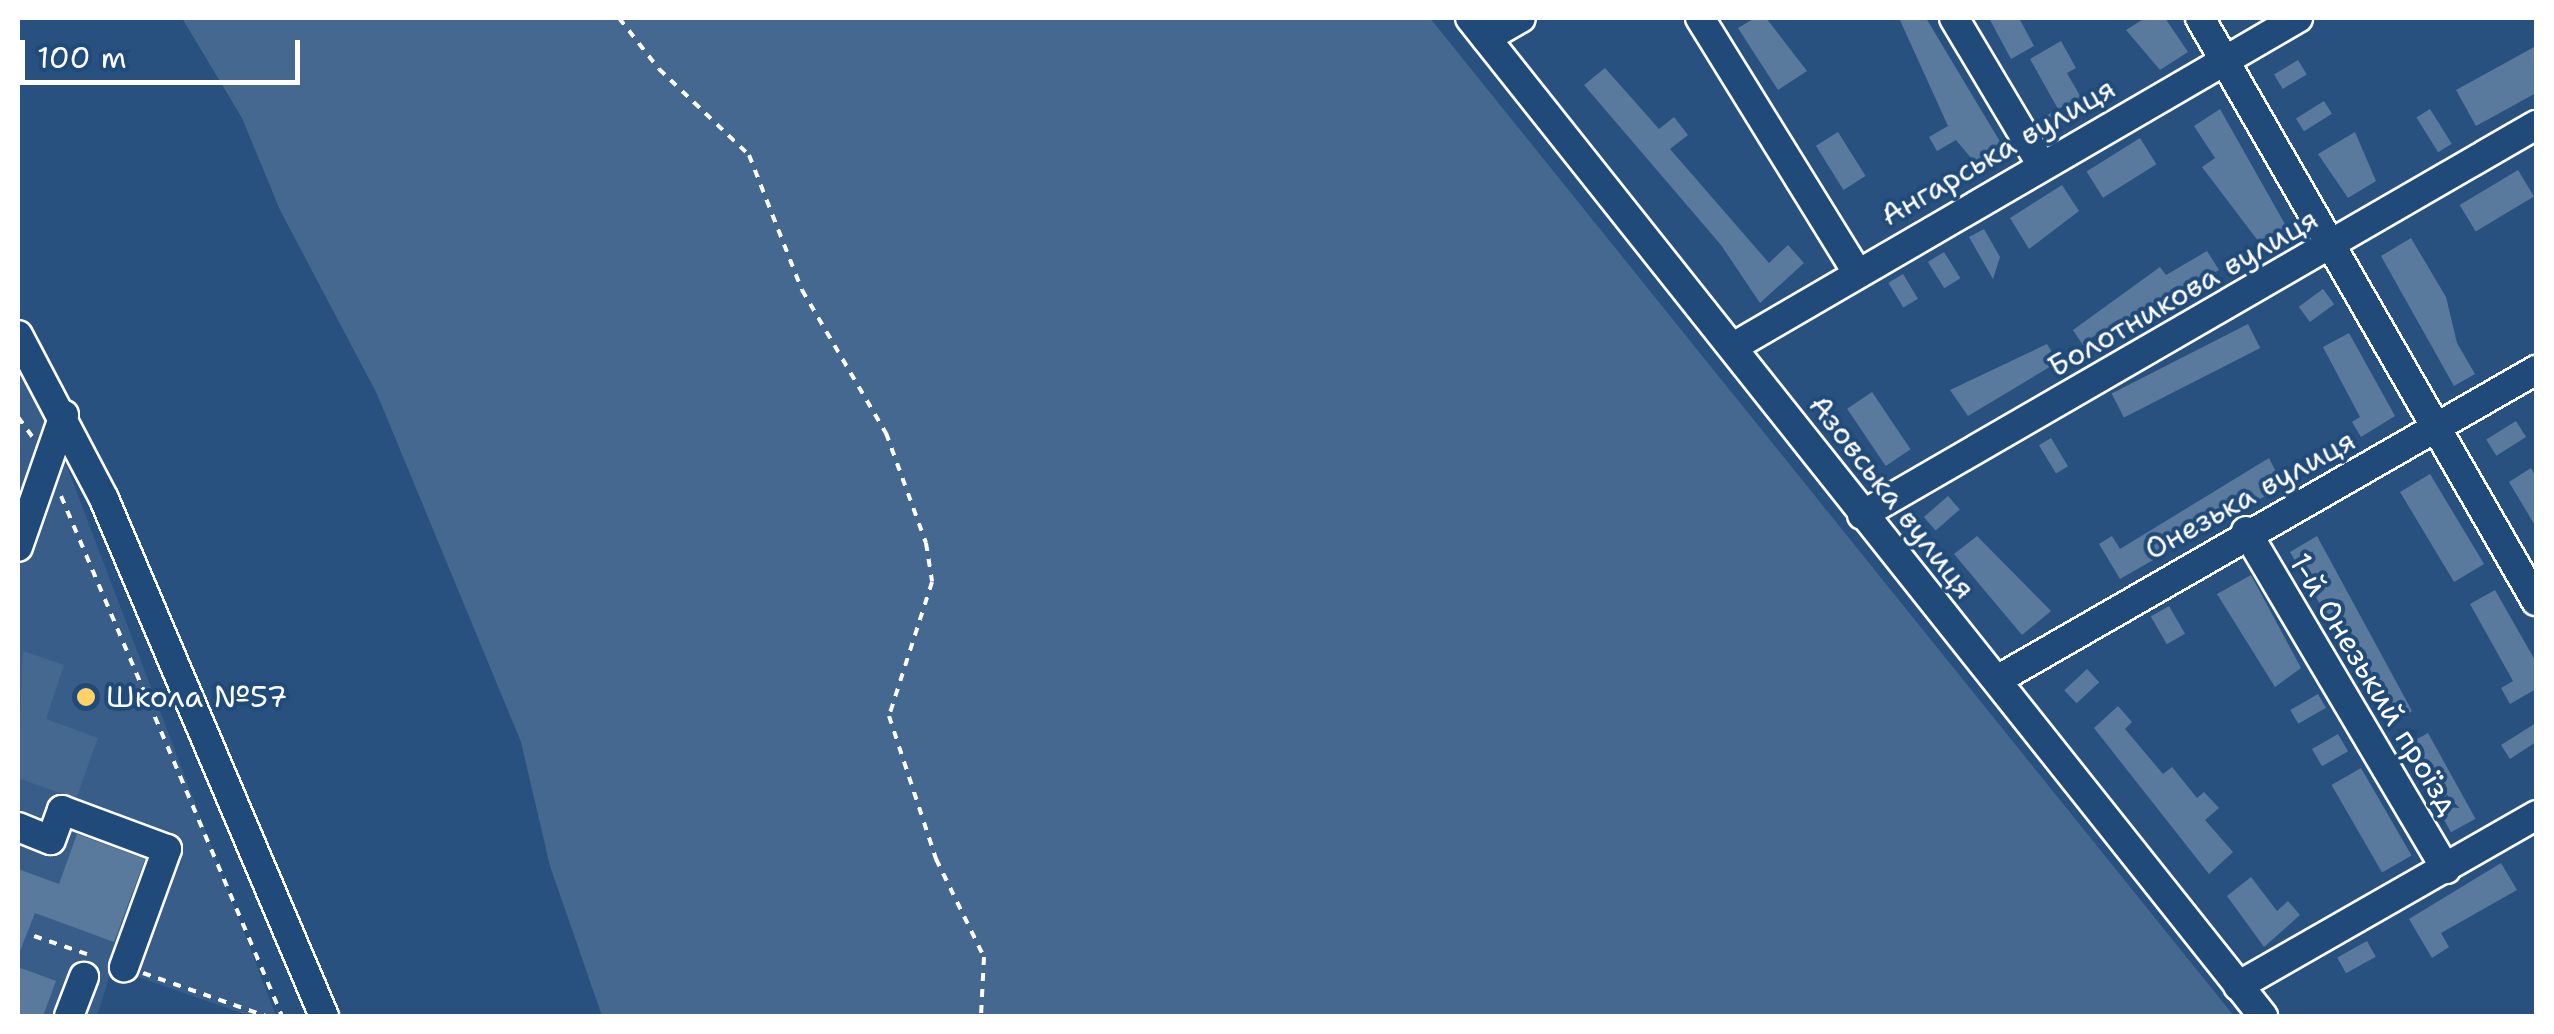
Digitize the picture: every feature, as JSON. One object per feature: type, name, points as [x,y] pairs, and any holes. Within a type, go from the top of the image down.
[{"type":"street","points":[[1478,28],[1521,18]]},
{"type":"street","points":[[1700,18],[1857,272]]},
{"type":"street","points":[[1954,18],[2040,162]]},
{"type":"street","points":[[2200,18],[2536,600]]},
{"type":"street","name":"Ангарська вулиця","points":[[1733,347],[2040,162],[2298,18]]},
{"type":"street","name":"Азовська вулиця","points":[[1478,28],[2263,1016]]},
{"type":"street","name":"Болотникова вулиця","points":[[1862,515],[2536,126]]},
{"type":"street","points":[[18,336],[64,416],[324,1016]]},
{"type":"street","name":"Онезька вулиця","points":[[1997,680],[2246,532],[2536,370]]},
{"type":"street","points":[[18,548],[64,416]]},
{"type":"street","name":"1-й Онезький проїзд","points":[[2246,532],[2446,869]]},
{"type":"street","points":[[18,827],[50,840],[62,810],[167,849],[124,967]]},
{"type":"street","points":[[2238,986],[2536,815]]},
{"type":"street","points":[[69,1016],[84,978]]},
{"type":"path","points":[[620,18],[659,69],[749,155],[802,290],[850,385],[886,433],[926,544],[932,582],[889,716],[936,859],[984,956],[980,1016]]},
{"type":"path","points":[[18,416],[47,462],[282,1016]]},
{"type":"path","points":[[34,936],[266,1016]]},
{"type":"shaded area","points":[[182,18],[1430,18],[2234,1016],[602,1016],[550,866],[521,742],[377,394],[280,210],[242,118]]},
{"type":"shaded area","name":"Школа №57","points":[[18,366],[52,427],[276,1016],[250,1016],[112,968],[97,1016],[18,1016]]},
{"type":"shaded area","points":[[23,651],[64,665],[46,719],[98,738],[76,799],[18,778]]},
{"type":"building","points":[[1755,18],[1766,18],[1807,71],[1778,90],[1738,28]]},
{"type":"building","points":[[1899,18],[1926,18],[2008,155],[1982,171],[1956,140],[1937,151],[1929,137],[1948,126]]},
{"type":"building","points":[[1989,18],[2019,18],[2034,46],[2011,59]]},
{"type":"building","points":[[2145,18],[2165,18],[2188,52],[2160,70],[2126,30]]},
{"type":"building","points":[[2061,41],[2076,68],[2067,73],[2088,110],[2052,131],[2044,117],[2058,109],[2030,59]]},
{"type":"building","points":[[2536,46],[2536,93],[2476,126],[2456,90]]},
{"type":"building","points":[[2298,60],[2307,75],[2283,89],[2274,74]]},
{"type":"building","points":[[1605,68],[1659,129],[1674,117],[1688,135],[1670,149],[1769,263],[1788,245],[1804,263],[1760,303],[1721,245],[1584,85]]},
{"type":"building","points":[[2324,101],[2332,114],[2304,131],[2296,118]]},
{"type":"building","points":[[2220,109],[2290,233],[2265,250],[2202,167],[2215,158],[2194,126]]},
{"type":"building","points":[[2430,109],[2452,144],[2438,152],[2416,117]]},
{"type":"building","points":[[1838,132],[1866,176],[1844,190],[1816,146]]},
{"type":"building","points":[[2355,132],[2376,181],[2348,198],[2318,154]]},
{"type":"building","points":[[2140,138],[2156,164],[2103,198],[2087,171]]},
{"type":"building","points":[[2518,170],[2534,197],[2476,232],[2460,205]]},
{"type":"building","points":[[2062,185],[2079,211],[2029,249],[2010,218]]},
{"type":"building","points":[[1984,229],[2000,257],[1993,279],[1969,237]]},
{"type":"building","points":[[2411,238],[2446,297],[2457,343],[2475,374],[2454,386],[2381,256]]},
{"type":"building","points":[[2207,251],[2219,270],[2086,350],[2073,330],[2160,267],[2166,275]]},
{"type":"building","points":[[1944,252],[1960,278],[1944,288],[1928,262]]},
{"type":"building","points":[[1903,274],[1918,299],[1903,308],[1888,283]]},
{"type":"building","points":[[2323,289],[2334,304],[2310,322],[2299,307]]},
{"type":"building","points":[[2248,324],[2260,348],[2124,418],[2112,393]]},
{"type":"building","points":[[2349,333],[2395,416],[2361,437],[2352,422],[2360,417],[2323,347]]},
{"type":"building","points":[[2047,344],[2058,362],[1968,416],[1950,390]]},
{"type":"building","points":[[1872,392],[1911,449],[1886,466],[1847,409]]},
{"type":"building","points":[[2516,421],[2526,437],[2496,456],[2486,440]]},
{"type":"building","points":[[2051,438],[2068,466],[2056,473],[2039,445]]},
{"type":"building","points":[[2269,458],[2283,486],[2120,579],[2099,544],[2112,536],[2120,549]]},
{"type":"building","points":[[2531,468],[2536,477],[2536,527],[2509,482]]},
{"type":"building","points":[[2430,474],[2484,564],[2454,582],[2400,492]]},
{"type":"building","points":[[1948,496],[1960,510],[1936,531],[1924,517]]},
{"type":"building","points":[[1977,536],[2051,611],[2022,635],[1954,554]]},
{"type":"building","points":[[2317,536],[2412,711],[2390,725],[2290,552]]},
{"type":"building","points":[[2251,575],[2301,668],[2275,687],[2217,594]]},
{"type":"building","points":[[2495,590],[2536,662],[2536,689],[2510,704],[2501,688],[2513,681],[2470,604]]},
{"type":"building","points":[[2169,606],[2185,634],[2167,644],[2151,616]]},
{"type":"building","points":[[2087,669],[2099,682],[2077,703],[2064,690]]},
{"type":"building","points":[[2318,694],[2326,708],[2298,724],[2290,710]]},
{"type":"building","points":[[2118,706],[2132,722],[2125,729],[2163,774],[2172,767],[2197,798],[2204,792],[2219,808],[2205,820],[2233,852],[2209,874],[2094,728]]},
{"type":"building","points":[[2536,723],[2536,742],[2510,759],[2501,745]]},
{"type":"building","points":[[2428,733],[2476,819],[2451,832],[2404,747]]},
{"type":"building","points":[[2338,734],[2348,751],[2322,766],[2312,749]]},
{"type":"building","points":[[2361,768],[2412,855],[2382,872],[2332,785]]},
{"type":"building","points":[[77,834],[145,859],[114,942],[35,913],[18,956],[18,869],[59,884]]},
{"type":"building","points":[[2501,863],[2517,890],[2441,933],[2449,947],[2432,958],[2409,919]]},
{"type":"building","points":[[2251,877],[2277,911],[2288,901],[2300,915],[2264,947],[2227,896]]},
{"type":"building","points":[[2367,941],[2376,957],[2346,973],[2337,957]]},
{"type":"building","points":[[18,967],[56,981],[43,1016],[18,1016]]},
{"type":"place","name":"Школа №57","points":[[86,697]]}]
